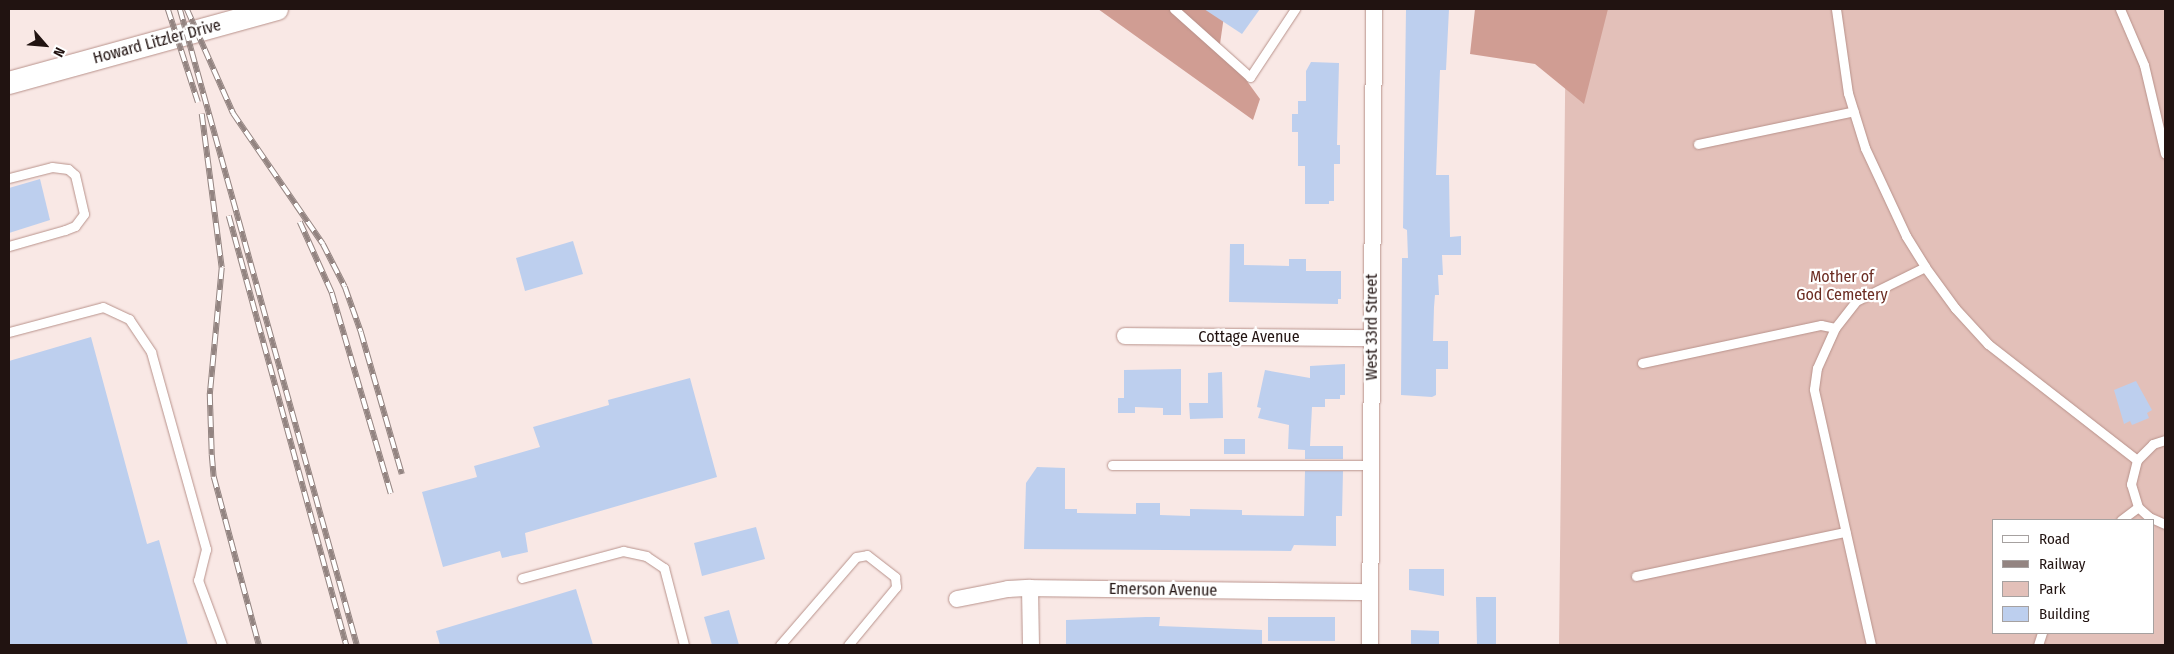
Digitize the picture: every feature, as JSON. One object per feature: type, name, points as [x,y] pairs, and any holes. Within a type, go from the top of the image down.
[{"type":"main road","name":"Howard Litzler Drive","points":[[9,83],[277,9]]},
{"type":"street","name":"West 33rd Street","points":[[1370,645],[1374,9]]},
{"type":"street","name":"Cottage Avenue","points":[[1125,336],[1372,338]]},
{"type":"street","name":"Emerson Avenue","points":[[957,600],[1008,589],[1030,588],[1370,592]]},
{"type":"street","points":[[1030,588],[1030,645]]},
{"type":"lane","points":[[1174,9],[1250,77],[1295,9]]},
{"type":"lane","points":[[1836,9],[1839,47],[1854,112],[1881,185],[1925,267],[1955,308],[1988,344],[2137,460]]},
{"type":"lane","points":[[2120,9],[2144,65],[2165,154]]},
{"type":"lane","points":[[1698,144],[1854,112]]},
{"type":"lane","points":[[9,178],[52,167],[68,169],[75,175],[84,214],[81,220],[70,228],[9,246]]},
{"type":"lane","points":[[1871,645],[1814,389],[1817,368],[1835,328],[1856,301],[1925,267]]},
{"type":"lane","points":[[9,332],[103,308],[129,319],[153,361],[206,549],[198,580],[222,645]]},
{"type":"lane","points":[[1642,363],[1821,325],[1835,328]]},
{"type":"lane","points":[[2153,519],[2138,507],[2131,484],[2137,460],[2153,444],[2165,440]]},
{"type":"lane","points":[[1112,465],[1371,465]]},
{"type":"lane","points":[[2122,519],[2138,507]]},
{"type":"lane","points":[[1636,576],[1845,532]]},
{"type":"lane","points":[[522,578],[623,550],[646,556],[664,568],[684,645]]},
{"type":"lane","points":[[780,645],[856,556],[868,554],[895,577],[896,587],[848,645]]},
{"type":"green space","name":"Mother of God Cemetery","points":[[1566,9],[2165,9],[2165,645],[1559,645]]},
{"type":"shaded area","points":[[1098,9],[1225,9],[1220,44],[1260,99],[1253,120]]},
{"type":"shaded area","points":[[1475,9],[1608,9],[1584,104],[1535,64],[1470,54]]},
{"type":"building","points":[[1204,9],[1260,9],[1242,34]]},
{"type":"building","points":[[1406,9],[1449,9],[1446,70],[1440,70],[1436,175],[1449,175],[1450,237],[1461,236],[1461,255],[1442,255],[1443,275],[1438,275],[1439,295],[1435,295],[1433,341],[1448,341],[1448,369],[1436,369],[1436,395],[1432,397],[1401,395],[1402,258],[1408,258],[1407,230],[1403,228]]},
{"type":"building","points":[[1311,62],[1339,63],[1337,145],[1340,145],[1340,164],[1334,164],[1334,201],[1329,201],[1329,204],[1305,204],[1305,166],[1298,166],[1298,132],[1292,132],[1292,114],[1298,114],[1298,101],[1306,101],[1306,71]]},
{"type":"building","points":[[40,179],[50,220],[9,233],[9,188]]},
{"type":"building","points":[[573,241],[583,274],[525,291],[516,258]]},
{"type":"building","points":[[1230,244],[1244,244],[1244,265],[1289,266],[1289,259],[1306,259],[1306,271],[1341,271],[1341,299],[1338,299],[1338,304],[1229,302]]},
{"type":"building","points":[[91,337],[147,544],[159,540],[188,645],[9,645],[9,361]]},
{"type":"building","points":[[1345,364],[1345,395],[1340,395],[1340,399],[1325,399],[1325,407],[1312,407],[1310,446],[1343,446],[1343,459],[1305,459],[1305,450],[1288,449],[1289,425],[1258,418],[1261,408],[1257,407],[1265,370],[1310,378],[1310,366]]},
{"type":"building","points":[[1181,369],[1181,415],[1163,415],[1163,408],[1135,407],[1135,413],[1118,413],[1118,398],[1124,398],[1124,370]]},
{"type":"building","points":[[1222,372],[1223,418],[1190,419],[1189,403],[1208,403],[1208,373]]},
{"type":"building","points":[[690,378],[717,477],[525,533],[528,552],[502,558],[500,551],[443,567],[422,492],[477,477],[474,466],[540,447],[533,427],[609,405],[608,400]]},
{"type":"building","points":[[2136,381],[2152,410],[2147,413],[2149,418],[2132,425],[2130,421],[2124,424],[2114,390]]},
{"type":"building","points":[[1224,439],[1245,439],[1245,454],[1224,454]]},
{"type":"building","points":[[1037,467],[1065,468],[1065,509],[1077,509],[1077,513],[1136,514],[1136,503],[1160,503],[1160,515],[1190,516],[1190,509],[1242,510],[1242,515],[1304,516],[1305,471],[1343,471],[1342,516],[1336,516],[1336,546],[1294,545],[1291,551],[1024,549],[1026,483]]},
{"type":"building","points":[[756,527],[765,559],[702,576],[694,543]]},
{"type":"building","points":[[1409,569],[1444,569],[1444,596],[1409,590]]},
{"type":"building","points":[[576,589],[593,645],[440,645],[436,631]]},
{"type":"building","points":[[1476,597],[1496,597],[1496,645],[1477,645]]},
{"type":"building","points":[[729,610],[739,645],[712,645],[704,617]]},
{"type":"building","points":[[1160,617],[1159,626],[1262,630],[1262,645],[1066,645],[1066,620]]},
{"type":"building","points":[[1268,617],[1335,617],[1335,641],[1268,641]]},
{"type":"building","points":[[1411,630],[1439,631],[1439,645],[1411,645]]},
{"type":"railway","points":[[168,9],[198,102]]},
{"type":"railway","points":[[180,9],[357,645]]},
{"type":"railway","points":[[187,9],[233,113],[323,244],[345,287],[361,332],[402,474]]},
{"type":"railway","points":[[202,114],[222,268],[210,394],[214,477],[259,645]]},
{"type":"railway","points":[[229,216],[346,645]]},
{"type":"railway","points":[[300,222],[332,293],[391,493]]}]
